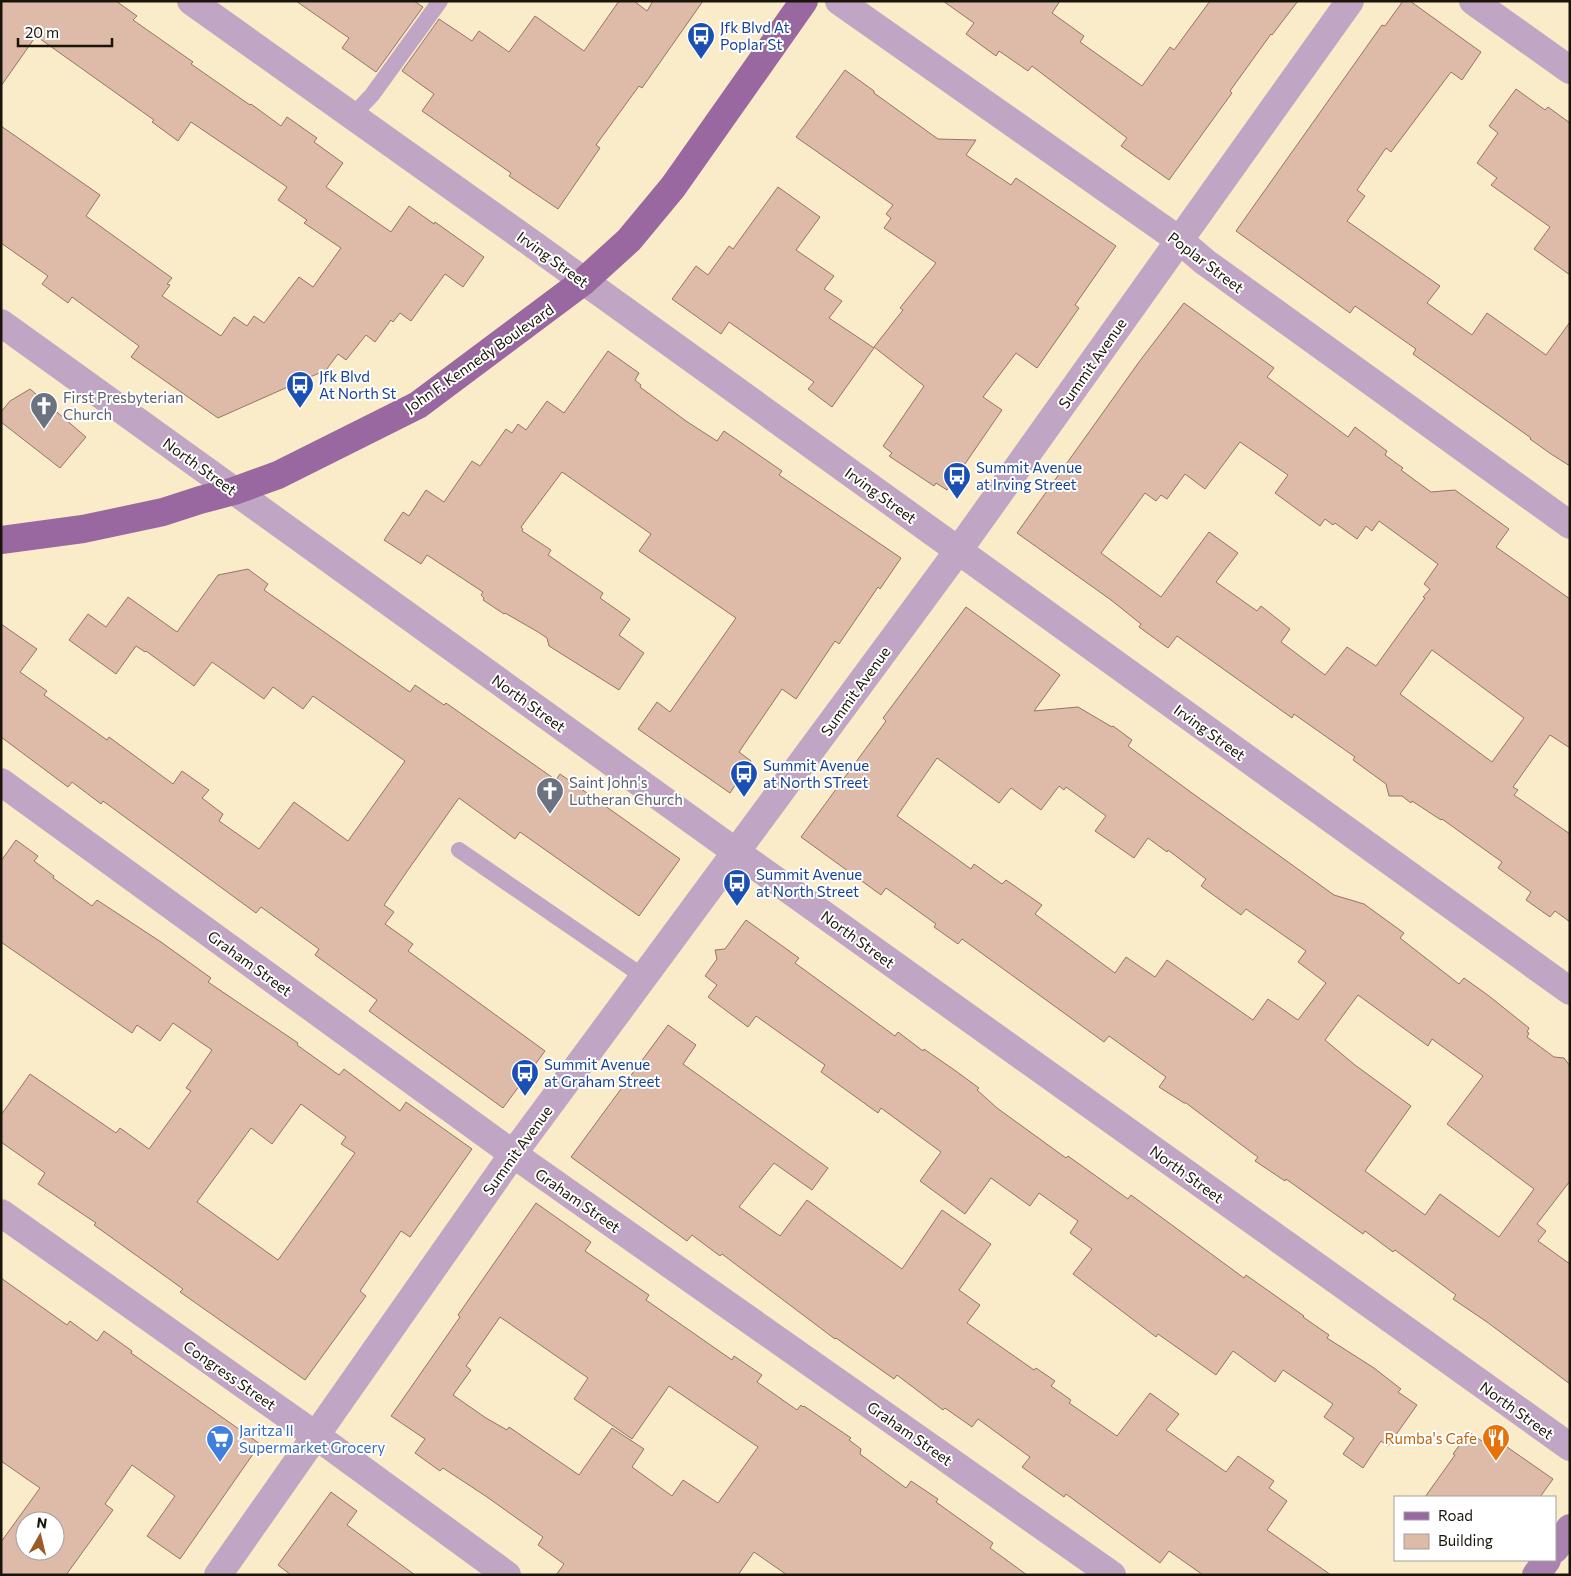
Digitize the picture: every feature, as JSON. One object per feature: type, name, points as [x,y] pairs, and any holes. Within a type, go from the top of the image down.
[{"type":"main road","name":"John F. Kennedy Boulevard","points":[[1,540],[82,529],[163,512],[234,491],[278,475],[418,405],[584,281],[629,240],[673,187],[804,1]]},
{"type":"main road","points":[[1556,1548],[1570,1528]]},
{"type":"main road","points":[[1536,1575],[1546,1561]]},
{"type":"street","name":"Irving Street","points":[[192,1],[1570,991]]},
{"type":"street","name":"Poplar Street","points":[[839,1],[1179,240],[1205,262],[1570,526]]},
{"type":"street","name":"Summit Avenue","points":[[218,1575],[513,1154],[958,551],[1350,1]]},
{"type":"street","points":[[1473,1],[1570,70]]},
{"type":"street","name":"North Street","points":[[1,323],[736,852],[1570,1447]]},
{"type":"street","name":"Graham Street","points":[[1,782],[513,1154],[1112,1575]]},
{"type":"street","name":"Congress Street","points":[[1,1213],[315,1435],[507,1575]]},
{"type":"lane","points":[[352,116],[372,95],[440,1]]},
{"type":"lane","points":[[459,850],[644,978]]},
{"type":"building","points":[[1,1],[116,1],[137,16],[133,20],[193,62],[191,64],[250,105],[281,126],[287,117],[317,138],[314,142],[343,163],[326,187],[391,232],[409,206],[484,257],[463,287],[445,274],[411,321],[400,313],[393,322],[391,320],[375,342],[366,335],[346,360],[338,354],[326,370],[218,418],[131,357],[139,346],[72,297],[68,303],[42,284],[48,276],[1,243],[1,126],[100,195],[86,216],[172,278],[167,284],[170,285],[162,296],[221,336],[234,317],[247,326],[254,316],[264,323],[299,277],[313,287],[341,248],[304,223],[307,220],[278,200],[287,187],[191,122],[178,141],[152,122],[154,120],[36,36],[1,86]]},
{"type":"building","points":[[296,1],[414,1],[423,7],[376,72],[342,48],[349,38]]},
{"type":"building","points":[[619,1],[634,1],[647,11],[653,1],[703,1],[642,88],[639,86],[596,145],[600,148],[558,209],[509,176],[511,173],[422,111],[434,94],[402,71],[439,19],[472,41],[479,31],[509,52],[535,16],[584,51]]},
{"type":"building","points":[[943,1],[1060,1],[1052,13],[1084,36],[1080,42],[1142,86],[1170,47],[1174,50],[1210,1],[1298,1],[1271,34],[1230,91],[1232,93],[1169,180],[1121,146],[1127,138],[1032,66],[1028,71],[999,51],[996,56],[966,34],[974,23]]},
{"type":"building","points":[[1403,1],[1410,1],[1481,52],[1462,80],[1451,72],[1391,152],[1386,148],[1357,190],[1365,196],[1347,221],[1440,286],[1427,303],[1472,335],[1487,313],[1546,355],[1570,322],[1570,466],[1413,354],[1416,349],[1355,306],[1350,313],[1236,231],[1382,25],[1385,26]]},
{"type":"building","points":[[845,70],[938,139],[976,140],[966,155],[1011,185],[1016,178],[1116,246],[1075,305],[1079,308],[1037,368],[1016,353],[983,397],[1002,410],[947,490],[936,483],[934,486],[889,456],[892,453],[883,446],[924,386],[874,347],[903,310],[900,308],[936,263],[884,228],[891,218],[886,214],[893,205],[796,137]]},
{"type":"building","points":[[1516,89],[1545,110],[1548,107],[1570,123],[1570,275],[1534,249],[1550,227],[1491,185],[1497,178],[1477,163],[1498,133],[1489,126]]},
{"type":"building","points":[[778,187],[820,217],[796,250],[834,276],[824,289],[842,301],[829,318],[874,348],[832,407],[808,389],[814,382],[729,322],[721,334],[672,299],[696,266],[708,275],[729,246],[733,249]]},
{"type":"building","points":[[1184,303],[1274,368],[1267,377],[1348,437],[1355,427],[1387,451],[1385,455],[1403,468],[1401,470],[1431,492],[1455,490],[1509,529],[1496,547],[1570,599],[1570,748],[1550,735],[1513,787],[1518,790],[1514,795],[1570,834],[1570,922],[1555,911],[1550,917],[1526,900],[1531,892],[1498,868],[1502,862],[1442,819],[1412,801],[1411,803],[1402,796],[1389,796],[1386,784],[1353,760],[1355,757],[1294,714],[1292,718],[1177,636],[1168,648],[1139,627],[1141,624],[1111,600],[1017,533],[1139,362]],"holes":[[[1240,442],[1288,475],[1275,493],[1320,526],[1325,519],[1333,525],[1335,523],[1357,539],[1366,526],[1372,531],[1379,521],[1438,564],[1424,584],[1430,589],[1423,597],[1425,598],[1376,666],[1347,647],[1325,675],[1281,642],[1290,629],[1261,606],[1257,611],[1216,582],[1238,553],[1209,532],[1161,597],[1101,553],[1145,493],[1156,501],[1161,495],[1167,499],[1185,474],[1205,489]],[[1432,650],[1524,718],[1492,762],[1400,694]]]},
{"type":"building","points":[[608,351],[639,373],[635,380],[641,385],[640,387],[686,421],[717,441],[724,431],[782,471],[779,475],[901,558],[880,589],[878,587],[839,644],[835,641],[796,699],[782,689],[739,752],[751,761],[730,793],[638,729],[657,702],[670,712],[736,618],[639,551],[651,534],[562,472],[521,527],[522,531],[551,550],[548,555],[603,593],[600,598],[630,619],[619,635],[644,653],[619,690],[549,646],[547,638],[538,632],[504,614],[483,600],[484,598],[481,595],[483,592],[427,555],[421,564],[384,540],[403,512],[409,516],[426,490],[444,502],[472,461],[480,466],[506,429],[512,433],[518,424],[526,430],[547,401],[564,413]]},
{"type":"building","name":"First Presbyterian Church","points":[[30,389],[86,437],[60,468],[1,422],[1,412],[10,401]]},
{"type":"building","points":[[248,569],[268,584],[264,590],[410,692],[415,685],[444,705],[446,703],[556,780],[560,774],[680,859],[639,916],[520,832],[515,839],[459,798],[384,905],[394,912],[385,924],[413,944],[408,951],[545,1051],[503,1108],[369,1011],[377,1000],[315,955],[319,949],[261,907],[256,913],[103,801],[101,804],[72,782],[68,787],[1,737],[1,624],[37,649],[20,672],[47,691],[44,695],[107,740],[109,737],[173,784],[182,771],[209,790],[202,798],[223,814],[219,821],[259,849],[294,802],[348,841],[405,761],[313,696],[303,709],[273,687],[264,699],[212,662],[194,686],[146,651],[136,646],[116,674],[69,640],[88,614],[106,627],[128,597],[177,632],[218,575]]},
{"type":"building","points":[[966,607],[1060,675],[1034,711],[1078,707],[1113,726],[1132,740],[1128,746],[1334,895],[1364,904],[1404,933],[1400,938],[1459,984],[1464,978],[1529,1028],[1527,1037],[1554,1057],[1564,1058],[1570,1066],[1570,1181],[1537,1224],[1546,1231],[1538,1241],[1570,1264],[1570,1384],[1453,1299],[1456,1295],[1395,1250],[1393,1252],[1365,1231],[1363,1234],[1286,1179],[1285,1181],[1255,1161],[1258,1157],[1186,1103],[1159,1087],[1166,1077],[1109,1036],[1104,1042],[962,939],[958,944],[934,927],[936,924],[886,888],[881,895],[801,837],[886,721],[883,718]],"holes":[[[937,758],[999,803],[1011,788],[1041,810],[1059,786],[1064,790],[1066,787],[1106,816],[1095,831],[1134,858],[1148,838],[1167,852],[1168,850],[1206,879],[1201,886],[1241,915],[1246,909],[1306,951],[1298,962],[1326,983],[1298,1020],[1268,999],[1253,1020],[1167,960],[1155,977],[1126,957],[1115,973],[1035,914],[1042,905],[1006,880],[1002,884],[974,864],[971,869],[897,816]],[[1358,995],[1428,1046],[1432,1039],[1483,1076],[1447,1124],[1534,1189],[1499,1237],[1440,1194],[1425,1215],[1365,1171],[1411,1106],[1355,1065],[1325,1040]]]},
{"type":"building","points":[[16,840],[38,856],[34,861],[54,876],[53,878],[92,906],[97,900],[161,942],[211,978],[208,982],[298,1043],[297,1045],[339,1075],[344,1069],[400,1111],[406,1102],[472,1149],[410,1237],[401,1231],[360,1291],[366,1296],[305,1380],[180,1292],[183,1289],[94,1225],[96,1223],[38,1184],[45,1173],[1,1142],[1,1115],[30,1074],[116,1133],[120,1128],[149,1149],[191,1091],[186,1088],[212,1050],[173,1023],[160,1041],[137,1025],[132,1033],[1,942],[1,861]],"holes":[[[301,1104],[346,1137],[341,1144],[355,1153],[278,1260],[197,1202],[251,1128],[272,1144]]]},
{"type":"building","points":[[746,920],[799,958],[795,963],[895,1036],[898,1032],[923,1051],[924,1049],[953,1069],[979,1088],[977,1090],[997,1108],[1066,1158],[1068,1156],[1128,1199],[1131,1195],[1244,1278],[1246,1275],[1304,1316],[1329,1335],[1327,1338],[1374,1368],[1401,1389],[1398,1392],[1417,1405],[1388,1446],[1381,1441],[1363,1468],[1343,1454],[1354,1438],[1324,1417],[1333,1404],[1283,1370],[1275,1382],[1233,1351],[1216,1375],[1158,1334],[1156,1337],[1073,1274],[1092,1249],[1070,1233],[1078,1221],[1039,1193],[1030,1206],[991,1178],[965,1214],[920,1181],[941,1152],[881,1108],[878,1113],[821,1072],[825,1065],[756,1016],[748,1027],[708,997],[717,985],[705,976],[717,959],[715,950],[725,949]]},
{"type":"building","points":[[668,1025],[696,1045],[683,1064],[828,1168],[812,1190],[774,1163],[739,1207],[780,1236],[807,1200],[902,1269],[942,1210],[991,1244],[959,1290],[980,1305],[967,1323],[1034,1370],[1036,1368],[1055,1381],[1051,1386],[1071,1400],[1069,1403],[1117,1436],[1150,1393],[1179,1414],[1166,1430],[1226,1472],[1238,1456],[1274,1481],[1269,1488],[1287,1501],[1267,1530],[1331,1575],[1203,1575],[1169,1551],[1160,1563],[1066,1494],[1064,1497],[1022,1467],[1030,1457],[978,1419],[972,1427],[945,1408],[943,1410],[897,1375],[894,1379],[835,1339],[722,1254],[720,1256],[692,1235],[687,1241],[571,1157]]},
{"type":"building","points":[[536,1203],[591,1242],[585,1251],[649,1295],[646,1300],[732,1360],[734,1356],[762,1375],[757,1382],[797,1410],[801,1405],[804,1406],[851,1438],[849,1440],[861,1449],[860,1454],[906,1488],[911,1481],[938,1499],[936,1502],[993,1543],[990,1548],[1027,1575],[787,1575],[754,1552],[738,1575],[556,1575],[564,1564],[538,1545],[543,1537],[443,1468],[440,1471],[415,1453],[425,1439],[391,1416],[460,1317],[458,1315]],"holes":[[[500,1317],[588,1378],[574,1399],[632,1439],[669,1386],[758,1447],[718,1503],[683,1480],[672,1496],[632,1467],[644,1449],[612,1428],[579,1475],[509,1427],[507,1430],[453,1395],[471,1370],[466,1366]]]},
{"type":"building","points":[[1,1278],[67,1325],[70,1321],[97,1341],[104,1331],[132,1351],[131,1353],[260,1444],[180,1559],[147,1536],[175,1496],[132,1465],[105,1504],[113,1510],[66,1575],[1,1575],[1,1542],[15,1523],[15,1561],[65,1561],[65,1511],[23,1511],[40,1488],[1,1461]]},
{"type":"building","name":"Rumba's Cafe","points":[[1469,1432],[1492,1448],[1497,1440],[1553,1479],[1541,1496],[1426,1496],[1455,1455],[1453,1454]]},
{"type":"building","points":[[331,1492],[357,1511],[347,1525],[415,1575],[291,1575],[278,1565]]},
{"type":"place","name":"Jfk Blvd At Poplar St","points":[[701,60]]},
{"type":"place","name":"Jfk Blvd At North St","points":[[300,409]]},
{"type":"place","name":"First Presbyterian Church","points":[[44,430]]},
{"type":"place","name":"Summit Avenue at Irving Street","points":[[957,500]]},
{"type":"place","name":"Summit Avenue at North STreet","points":[[744,798]]},
{"type":"place","name":"Saint John's Lutheran Church","points":[[550,815]]},
{"type":"place","name":"Summit Avenue at North Street","points":[[737,907]]},
{"type":"place","name":"Summit Avenue at Graham Street","points":[[525,1097]]},
{"type":"place","name":"Rumba's Cafe","points":[[1496,1462]]},
{"type":"place","name":"Jaritza II Supermarket Grocery","points":[[220,1463]]}]
